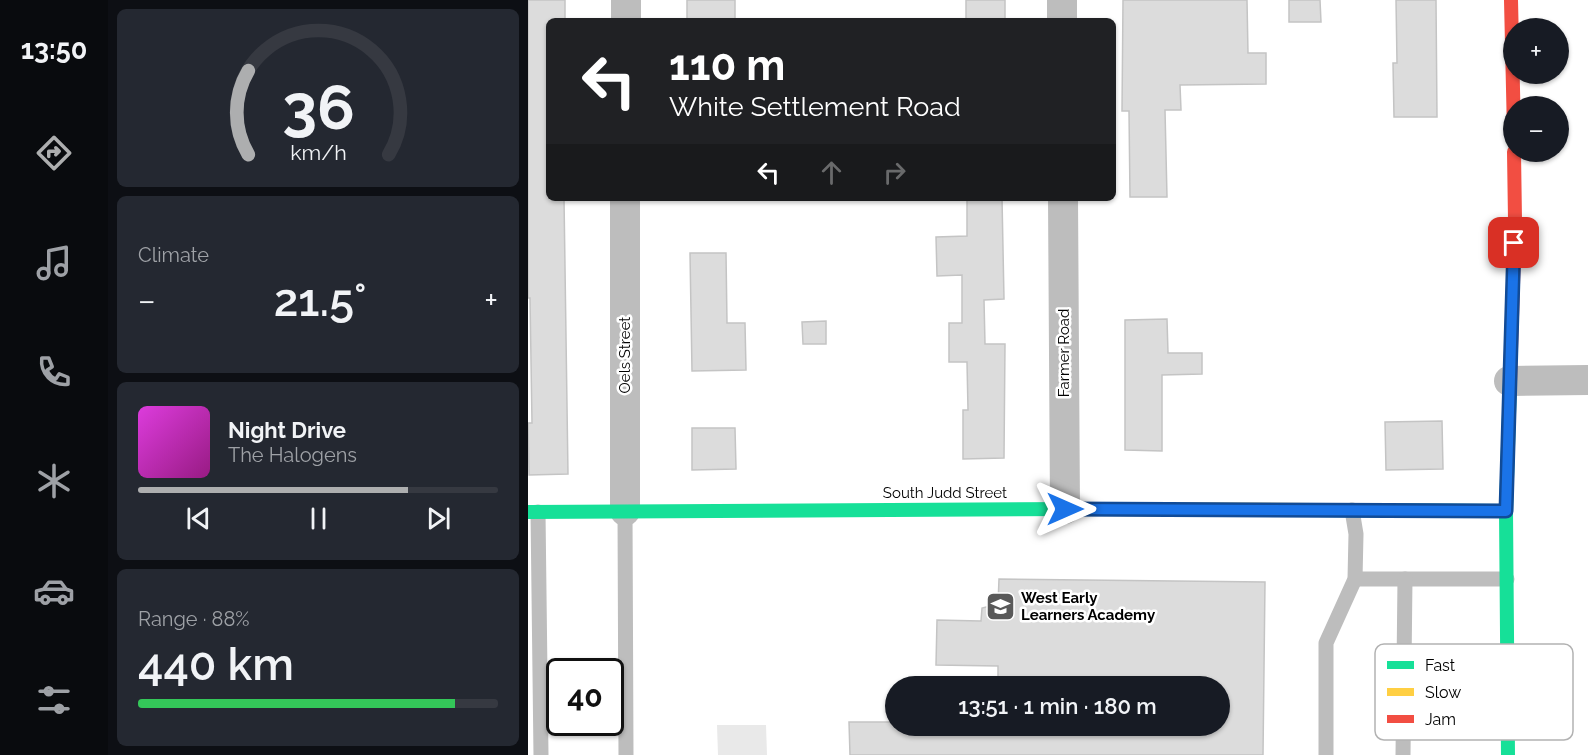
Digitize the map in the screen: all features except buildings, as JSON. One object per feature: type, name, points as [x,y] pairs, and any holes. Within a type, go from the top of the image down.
[{"type":"street","points":[[626,0],[626,18]]},
{"type":"street","points":[[1062,0],[1062,18]]},
{"type":"street","points":[[1511,0],[1513,96]]},
{"type":"street","points":[[1507,644],[1506,511],[1515,220],[1514,162]]},
{"type":"street","name":"Oels Street","points":[[625,511],[626,201]]},
{"type":"street","name":"Farmer Road","points":[[1063,201],[1065,509]]},
{"type":"street","points":[[1509,381],[1588,380]]},
{"type":"street","name":"South Judd Street","points":[[533,512],[1065,509],[1506,511]]},
{"type":"street","points":[[1508,740],[1508,755]]},
{"type":"lane","points":[[1326,755],[1326,643],[1355,579],[1356,534],[1352,510]]},
{"type":"lane","points":[[625,511],[626,755]]},
{"type":"lane","points":[[533,512],[541,755]]},
{"type":"lane","points":[[1355,579],[1507,579]]},
{"type":"lane","points":[[1404,579],[1404,644]]},
{"type":"lane","points":[[1403,740],[1403,755]]},
{"type":"shaded area","points":[[717,725],[766,725],[767,755],[718,755]]},
{"type":"traffic: fast","points":[[1507,644],[1506,511],[1510,382]]},
{"type":"traffic: fast","points":[[528,512],[1083,509]]},
{"type":"traffic: fast","points":[[1314,510],[1506,511]]},
{"type":"traffic: fast","points":[[1508,740],[1508,755]]},
{"type":"traffic: slow","points":[[1083,509],[1314,510]]},
{"type":"traffic: jam","points":[[1511,0],[1513,96]]},
{"type":"traffic: jam","points":[[1510,382],[1515,220],[1514,162]]},
{"type":"place","name":"West Early Learners Academy","points":[[1000,607]]},
{"type":"route","points":[[1065,509],[1506,511],[1514,243]]}]
